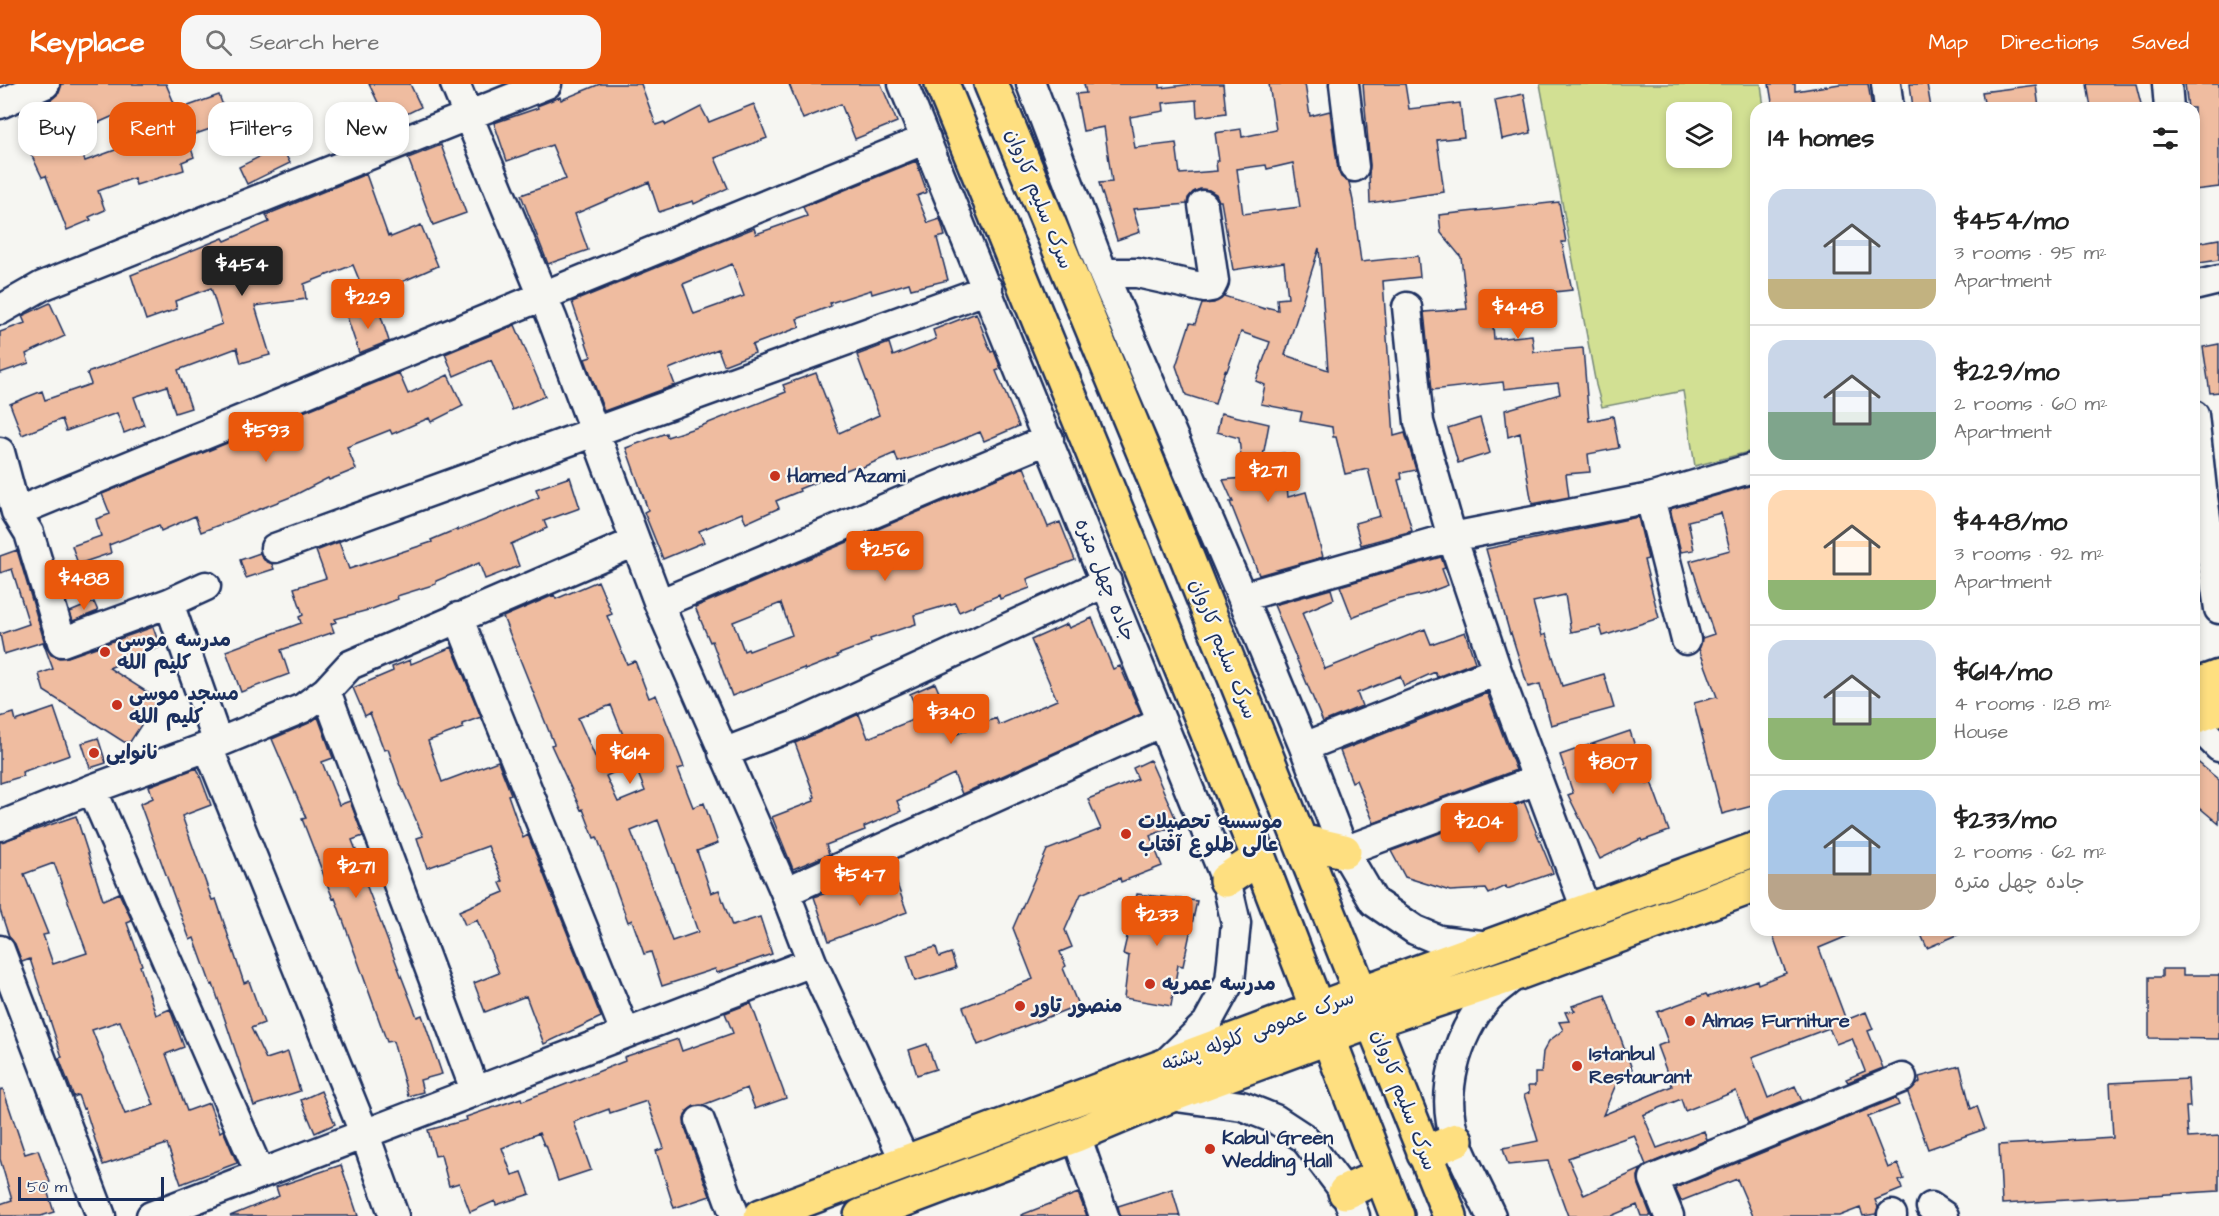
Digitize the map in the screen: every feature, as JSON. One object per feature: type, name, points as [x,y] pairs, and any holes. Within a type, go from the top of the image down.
[{"type":"main road","points":[[942,84],[1259,858],[1397,1216]]},
{"type":"main road","name":"سرک سلیم کاروان","points":[[991,84],[1178,535],[1450,1216]]},
{"type":"main road","points":[[2200,684],[2219,677]]},
{"type":"main road","points":[[2200,715],[2219,708]]},
{"type":"main road","points":[[1301,841],[1344,851]]},
{"type":"main road","name":"سرک عمومی کلوله پشته","points":[[1367,1007],[1489,946],[1750,851]]},
{"type":"main road","points":[[1226,880],[1259,858]]},
{"type":"main road","name":"سرک عمومی کلوله پشته","points":[[761,1216],[905,1161],[1166,1081],[1367,1007],[1518,973],[1750,887]]},
{"type":"main road","name":"سرک عمومی کلوله پشته","points":[[861,1216],[1076,1136],[1166,1081]]},
{"type":"main road","points":[[1425,1154],[1456,1140]]},
{"type":"main road","points":[[1349,1204],[1380,1176]]},
{"type":"street","points":[[0,104],[45,84]]},
{"type":"street","points":[[455,84],[542,296],[659,604],[785,892],[812,962],[905,1161]]},
{"type":"street","points":[[0,310],[53,281],[547,84]]},
{"type":"street","name":"جاده چهل متره","points":[[903,84],[1049,439],[1226,880],[1236,923],[1230,981],[1207,1023],[1166,1081]]},
{"type":"street","points":[[1031,84],[1103,273],[1242,597],[1344,851],[1374,902],[1415,930],[1439,940],[1489,946]]},
{"type":"street","points":[[1344,84],[1354,167]]},
{"type":"street","points":[[1886,84],[1888,102]]},
{"type":"street","points":[[2167,84],[2168,102]]},
{"type":"street","points":[[16,512],[926,139]]},
{"type":"street","points":[[1103,273],[1137,273],[1211,287],[1214,281],[1203,205]]},
{"type":"street","points":[[2200,285],[2219,280]]},
{"type":"street","points":[[275,548],[988,289]]},
{"type":"street","points":[[1407,307],[1419,422],[1452,537],[1497,671],[1587,912]]},
{"type":"street","points":[[659,604],[1049,439]]},
{"type":"street","points":[[0,452],[16,512],[29,533],[62,642],[169,603],[206,586]]},
{"type":"street","points":[[1242,597],[1452,537],[1650,498],[1750,469]]},
{"type":"street","points":[[1650,498],[1686,640]]},
{"type":"street","points":[[2200,502],[2219,609]]},
{"type":"street","points":[[0,826],[92,789],[213,745],[303,708],[326,691],[350,666],[458,617],[635,542]]},
{"type":"street","points":[[723,753],[796,724],[1107,582]]},
{"type":"street","points":[[169,603],[213,745],[365,1135],[393,1216]]},
{"type":"street","points":[[458,617],[626,1032]]},
{"type":"street","points":[[1304,747],[1497,671]]},
{"type":"street","points":[[326,691],[475,1090]]},
{"type":"street","points":[[785,892],[1162,722]]},
{"type":"street","points":[[2200,728],[2219,747]]},
{"type":"street","points":[[1344,851],[1537,780]]},
{"type":"street","points":[[92,789],[260,1174]]},
{"type":"street","points":[[0,950],[101,1216]]},
{"type":"street","points":[[151,1216],[812,962]]},
{"type":"street","points":[[1491,1216],[1456,1140],[1450,1110],[1451,1083],[1456,1055],[1467,1029],[1488,999],[1518,973]]},
{"type":"street","points":[[1669,1216],[1654,1179],[1902,1078]]},
{"type":"street","points":[[1166,1081],[1275,1119],[1304,1138],[1349,1204]]},
{"type":"street","points":[[700,1121],[735,1216]]},
{"type":"street","points":[[1076,1136],[1104,1216]]},
{"type":"green space","points":[[1540,84],[1761,84],[1763,102],[1750,102],[1750,452],[1695,466],[1683,391],[1602,407]]},
{"type":"building","points":[[62,84],[166,84],[174,102],[109,102],[109,118],[97,123],[97,102],[45,102],[59,93]]},
{"type":"building","points":[[369,84],[410,84],[421,107],[409,113],[409,102],[378,102]]},
{"type":"building","points":[[600,84],[641,84],[656,125],[664,122],[666,125],[701,107],[709,122],[754,104],[767,138],[715,158],[728,188],[694,204],[693,201],[659,212],[649,182],[575,214],[588,250],[548,264],[521,195],[566,179],[552,145],[507,161],[494,123]]},
{"type":"building","points":[[789,84],[881,84],[897,122],[855,139],[841,104],[803,119]]},
{"type":"building","points":[[1084,84],[1160,84],[1160,88],[1194,84],[1223,84],[1226,113],[1197,117],[1196,100],[1163,103],[1164,111],[1130,117],[1135,148],[1176,143],[1180,174],[1217,171],[1216,161],[1219,161],[1215,133],[1241,129],[1242,137],[1276,130],[1269,84],[1305,84],[1310,116],[1330,111],[1338,170],[1341,177],[1349,182],[1353,201],[1361,262],[1418,256],[1420,277],[1383,281],[1394,436],[1405,433],[1416,470],[1401,473],[1402,479],[1398,480],[1412,531],[1361,545],[1355,523],[1380,516],[1368,469],[1345,474],[1332,427],[1300,421],[1302,412],[1261,404],[1265,385],[1256,381],[1270,342],[1241,332],[1227,371],[1225,370],[1215,404],[1186,395],[1176,366],[1190,323],[1195,324],[1202,304],[1214,303],[1224,296],[1265,309],[1266,307],[1278,310],[1277,299],[1288,298],[1284,262],[1233,270],[1221,201],[1209,190],[1200,189],[1193,192],[1187,204],[1133,209],[1140,232],[1117,240],[1099,183],[1112,182],[1104,127],[1083,131],[1076,94],[1086,93]],"holes":[[[1293,163],[1300,207],[1243,214],[1237,169],[1266,165],[1267,169]],[[1319,248],[1328,370],[1285,355]]]},
{"type":"building","points":[[1363,84],[1405,84],[1409,109],[1460,103],[1464,137],[1437,140],[1444,192],[1370,203],[1370,165]]},
{"type":"building","points":[[1769,84],[1795,84],[1795,91],[1840,84],[1868,84],[1871,102],[1772,102]]},
{"type":"building","points":[[1910,84],[1927,84],[1930,102],[1912,102]]},
{"type":"building","points":[[2087,84],[2136,84],[2140,102],[2090,102]]},
{"type":"building","points":[[2185,84],[2219,84],[2219,187],[2200,189],[2200,102],[2187,102]]},
{"type":"building","points":[[2036,85],[2038,102],[1984,102],[1982,92]]},
{"type":"building","points":[[1524,94],[1531,133],[1502,139],[1495,100]]},
{"type":"building","points":[[219,95],[222,102],[208,102],[208,130],[196,134],[196,103]]},
{"type":"building","points":[[441,145],[466,213],[433,225],[408,158]]},
{"type":"building","points":[[109,152],[109,156],[194,157],[182,162],[184,170],[136,185],[134,178],[98,191],[105,210],[89,217],[91,220],[67,230],[46,176],[42,177],[32,156],[83,156],[85,161]]},
{"type":"building","points":[[261,156],[286,156],[290,163],[247,184],[239,167]]},
{"type":"building","points":[[916,161],[927,192],[917,196],[928,223],[940,219],[945,236],[937,238],[948,280],[911,289],[909,283],[872,294],[871,290],[830,303],[831,306],[797,319],[800,327],[752,345],[755,353],[724,365],[718,349],[669,369],[675,385],[604,411],[585,359],[591,357],[572,302],[754,228],[756,234],[807,216],[803,207]],"holes":[[[732,264],[744,296],[694,314],[683,284]]]},
{"type":"building","points":[[366,174],[388,236],[391,237],[421,225],[438,266],[397,284],[400,291],[369,304],[353,265],[304,284],[306,299],[255,306],[270,355],[241,363],[237,348],[178,370],[191,408],[175,413],[167,386],[134,397],[144,425],[124,433],[117,413],[66,431],[62,419],[22,435],[10,404],[42,391],[45,400],[91,384],[87,373],[222,324],[211,288],[175,301],[177,309],[146,320],[131,275],[223,238],[225,241],[269,222],[266,215]]},
{"type":"building","points":[[1559,202],[1566,242],[1562,242],[1572,290],[1491,299],[1494,339],[1532,335],[1534,352],[1583,348],[1589,421],[1613,416],[1619,448],[1588,454],[1590,472],[1566,474],[1569,497],[1532,504],[1520,433],[1508,437],[1505,410],[1560,394],[1558,383],[1504,389],[1503,382],[1432,390],[1424,312],[1467,309],[1461,257],[1441,233],[1439,215]]},
{"type":"building","points":[[2219,239],[2219,260],[2200,263],[2200,242]]},
{"type":"building","points":[[50,303],[65,336],[26,354],[29,363],[0,373],[0,332],[25,323],[22,316]]},
{"type":"building","points":[[378,307],[389,341],[359,353],[347,317]]},
{"type":"building","points":[[976,313],[991,352],[994,351],[1001,369],[996,371],[1019,426],[984,441],[980,432],[898,462],[895,453],[856,470],[854,467],[799,489],[800,491],[776,501],[779,508],[746,523],[742,513],[699,531],[704,542],[663,559],[644,512],[648,510],[626,448],[666,433],[667,437],[701,426],[786,392],[783,385],[816,373],[839,433],[879,415],[857,355],[889,343],[893,356],[936,339],[933,330]]},
{"type":"building","points":[[515,325],[545,396],[512,410],[491,360],[454,376],[445,354]]},
{"type":"building","points":[[2219,344],[2219,392],[2210,393],[2203,347]]},
{"type":"building","points":[[399,373],[408,394],[448,375],[463,406],[431,422],[429,418],[392,434],[390,430],[347,447],[356,469],[329,480],[328,478],[293,496],[201,532],[195,516],[161,531],[159,525],[109,545],[111,553],[78,564],[72,546],[101,536],[96,519],[110,514],[102,494]]},
{"type":"building","points":[[1221,413],[1269,424],[1263,456],[1284,453],[1288,497],[1306,492],[1323,557],[1259,575],[1223,480],[1243,478],[1239,438],[1217,432]]},
{"type":"building","points":[[1480,418],[1490,453],[1458,463],[1448,428]]},
{"type":"building","points":[[1024,467],[1048,527],[1060,522],[1075,560],[1027,579],[1030,588],[1000,599],[999,595],[959,612],[955,603],[914,615],[916,624],[870,639],[871,642],[837,655],[838,657],[732,696],[712,641],[710,642],[695,607]],"holes":[[[781,603],[792,635],[744,651],[733,622]]]},
{"type":"building","points":[[570,477],[580,508],[544,521],[547,528],[511,544],[519,566],[485,579],[479,563],[436,581],[436,584],[397,596],[398,599],[335,619],[336,622],[331,624],[334,632],[281,650],[289,674],[241,692],[226,651],[301,623],[299,617],[303,615],[294,588],[326,578],[316,551],[339,542],[349,569],[432,542],[431,540],[457,529],[457,531],[495,516],[539,497],[536,489]]},
{"type":"building","points":[[1750,486],[1750,807],[1722,814],[1694,703],[1717,697],[1699,649],[1702,638],[1714,634],[1690,561],[1730,550],[1721,513],[1688,521],[1694,550],[1681,552],[1670,509]]},
{"type":"building","points":[[1638,517],[1648,559],[1644,560],[1659,618],[1603,636],[1600,626],[1571,632],[1565,595],[1533,602],[1542,636],[1546,634],[1562,686],[1604,674],[1614,708],[1551,725],[1540,684],[1528,687],[1486,549]]},
{"type":"building","points":[[17,550],[46,647],[51,655],[59,658],[68,657],[153,627],[160,647],[109,668],[158,699],[130,742],[124,742],[44,691],[39,674],[53,669],[43,642],[4,654],[0,634],[29,624],[12,569],[0,573],[0,556]]},
{"type":"building","points":[[260,553],[274,569],[246,578],[240,560]]},
{"type":"building","points":[[1441,557],[1445,568],[1442,569],[1448,585],[1424,594],[1393,601],[1352,617],[1340,586]]},
{"type":"building","points":[[598,581],[612,614],[607,616],[627,664],[635,661],[649,698],[656,695],[684,767],[678,769],[693,807],[704,803],[718,843],[697,851],[711,893],[719,890],[732,926],[760,917],[772,954],[717,973],[715,969],[662,986],[651,952],[644,954],[632,920],[628,922],[597,837],[594,838],[583,809],[581,810],[551,745],[554,744],[503,617],[554,595],[556,599]],"holes":[[[611,705],[629,750],[598,763],[578,718]],[[634,763],[645,791],[618,802],[606,776]],[[658,820],[698,932],[672,941],[631,831]]]},
{"type":"building","points":[[1331,589],[1334,599],[1302,613],[1325,669],[1425,629],[1431,644],[1465,632],[1475,662],[1437,677],[1435,672],[1404,686],[1400,676],[1357,693],[1362,706],[1323,722],[1274,605]]},
{"type":"building","points":[[94,602],[98,611],[73,621],[70,612]]},
{"type":"building","points":[[1092,618],[1113,669],[1120,666],[1141,714],[962,794],[954,774],[897,801],[901,811],[864,827],[865,830],[826,845],[829,854],[793,869],[772,817],[814,801],[815,797],[795,743],[859,714],[868,738],[920,717],[910,694],[935,683],[957,734],[996,718],[999,725],[1057,700],[1031,640],[1067,624],[1069,628]]},
{"type":"building","points":[[452,647],[481,717],[462,724],[463,728],[428,741],[442,782],[498,761],[511,794],[508,795],[523,838],[528,835],[601,1017],[544,1044],[526,996],[485,1012],[474,983],[499,973],[477,920],[465,925],[459,911],[504,892],[500,883],[503,881],[488,846],[427,868],[417,838],[423,836],[388,749],[384,750],[370,713],[365,716],[353,688],[393,671],[392,667],[410,660],[411,664]]},
{"type":"building","points":[[1487,693],[1516,770],[1374,823],[1356,780],[1352,782],[1340,751]]},
{"type":"building","points":[[54,708],[70,755],[22,772],[23,776],[0,783],[0,717],[14,713],[16,721]]},
{"type":"building","points":[[318,717],[333,758],[322,762],[339,805],[350,801],[363,836],[352,840],[367,878],[364,879],[417,1017],[422,1015],[442,1074],[420,1080],[423,1092],[408,1096],[393,1041],[387,1042],[335,898],[333,899],[302,819],[306,818],[272,739]]},
{"type":"building","points":[[1630,731],[1647,783],[1651,782],[1669,831],[1642,841],[1641,839],[1600,859],[1568,795],[1573,793],[1560,755]]},
{"type":"building","name":"نانوایی","points":[[98,738],[106,763],[90,768],[82,743]]},
{"type":"building","points":[[1150,760],[1178,824],[1150,836],[1162,866],[1121,882],[1120,878],[1081,894],[1065,930],[1072,947],[1060,952],[1066,966],[1063,968],[1078,1005],[978,1045],[963,1007],[1033,979],[1013,928],[1047,850],[1101,829],[1088,799],[1138,779],[1133,768]]},
{"type":"building","points":[[2200,764],[2219,780],[2219,824],[2200,808]]},
{"type":"building","points":[[197,768],[211,805],[182,816],[212,900],[216,899],[244,983],[249,981],[264,1023],[251,1028],[266,1059],[288,1052],[300,1091],[254,1106],[213,984],[211,985],[194,938],[190,940],[140,804],[153,798],[149,786]]},
{"type":"building","points":[[1524,802],[1553,873],[1507,889],[1506,886],[1489,894],[1486,889],[1450,891],[1405,877],[1391,851]]},
{"type":"building","points":[[76,816],[103,900],[119,893],[132,921],[127,923],[156,1015],[170,1009],[184,1047],[166,1054],[187,1111],[209,1103],[220,1132],[223,1130],[237,1163],[181,1184],[167,1144],[103,1165],[85,1108],[83,1109],[78,1095],[74,1097],[59,1058],[62,1057],[30,959],[22,962],[15,944],[9,937],[0,910],[0,842]],"holes":[[[54,863],[87,953],[53,964],[43,935],[48,934],[24,874]],[[120,1021],[154,1105],[125,1114],[92,1030]]]},
{"type":"building","points":[[893,873],[907,912],[829,941],[814,897],[839,889],[840,893]]},
{"type":"building","points":[[1137,894],[1197,901],[1183,966],[1178,965],[1171,1006],[1124,998],[1129,956],[1123,954]]},
{"type":"building","points":[[1773,936],[1848,936],[1819,948],[1846,1020],[1866,1012],[1873,1029],[1868,1031],[1883,1068],[1848,1082],[1846,1079],[1865,1071],[1852,1038],[1836,1044],[1829,1028],[1752,1057],[1768,1098],[1795,1086],[1802,1101],[1748,1123],[1736,1091],[1685,1111],[1681,1099],[1643,1115],[1657,1148],[1704,1131],[1707,1140],[1646,1165],[1634,1135],[1568,1158],[1584,1195],[1641,1169],[1638,1176],[1639,1185],[1651,1216],[1641,1216],[1637,1205],[1611,1216],[1568,1216],[1548,1161],[1508,1165],[1503,1148],[1538,1141],[1524,1095],[1529,1093],[1528,1086],[1535,1086],[1535,1073],[1541,1073],[1543,1052],[1549,1041],[1563,1030],[1559,1022],[1569,1021],[1565,1012],[1575,1011],[1572,1006],[1605,995],[1632,1069],[1620,1075],[1603,1115],[1672,1086],[1657,1046],[1668,1042],[1657,1012],[1706,994],[1708,997],[1757,980],[1758,984],[1786,973]]},
{"type":"building","points":[[1922,936],[1955,936],[1927,948]]},
{"type":"building","points":[[936,947],[939,957],[951,953],[956,968],[915,981],[907,955]]},
{"type":"building","points":[[2162,969],[2183,969],[2183,975],[2219,975],[2219,1039],[2149,1038],[2149,977],[2162,977]]},
{"type":"building","points":[[751,1003],[786,1098],[755,1109],[747,1088],[703,1105],[694,1106],[687,1111],[684,1119],[685,1127],[710,1196],[674,1208],[656,1151],[664,1148],[647,1101],[610,1113],[609,1109],[574,1122],[591,1170],[558,1181],[546,1145],[539,1133],[502,1148],[512,1175],[522,1172],[530,1194],[496,1205],[495,1201],[470,1212],[459,1183],[449,1186],[441,1155],[435,1156],[428,1130],[467,1120],[466,1117],[521,1098],[522,1101],[625,1061],[624,1057],[678,1039],[682,1051],[733,1033],[725,1013]]},
{"type":"building","points":[[927,1044],[936,1069],[917,1075],[909,1050]]},
{"type":"building","points":[[1960,1066],[1971,1109],[1977,1106],[1985,1129],[1928,1149],[1908,1093],[1920,1082],[1919,1077]]},
{"type":"building","points":[[2188,1079],[2190,1107],[2186,1107],[2188,1138],[2219,1136],[2219,1191],[2002,1204],[1999,1145],[2113,1138],[2110,1083]]},
{"type":"building","points":[[3,1089],[25,1154],[38,1150],[50,1182],[45,1184],[54,1212],[41,1216],[0,1216],[0,1204],[12,1200],[0,1159],[0,1090]]},
{"type":"building","points":[[321,1091],[335,1124],[315,1133],[301,1100]]},
{"type":"building","points":[[1896,1098],[1899,1105],[1868,1117],[1888,1168],[1898,1164],[1904,1179],[1899,1181],[1902,1189],[1875,1200],[1878,1207],[1876,1214],[1863,1216],[1860,1208],[1839,1216],[1753,1216],[1737,1179],[1681,1201],[1675,1188]]},
{"type":"building","points":[[341,1165],[358,1216],[230,1216],[279,1196],[276,1187]]},
{"type":"building","points":[[1172,1189],[1180,1216],[1120,1216],[1118,1206]]},
{"type":"building","points":[[1078,1193],[1087,1216],[1021,1216],[1021,1215]]},
{"type":"place","name":"Hamed Azami","points":[[775,476]]},
{"type":"place","name":"مدرسه موسی کلیم الله","points":[[105,652]]},
{"type":"place","name":"مسجد موسی کلیم الله","points":[[117,705]]},
{"type":"place","name":"نانوایی","points":[[94,753]]},
{"type":"place","name":"موسسه تحصیلات عالی طلوع آفتاب","points":[[1126,834]]},
{"type":"place","name":"مدرسه عمریه","points":[[1150,984]]},
{"type":"place","name":"منصور تاور","points":[[1020,1006]]},
{"type":"place","name":"Almas Furniture","points":[[1690,1021]]},
{"type":"place","name":"Istanbul Restaurant","points":[[1577,1066]]},
{"type":"place","name":"Kabul Green Wedding Hall","points":[[1210,1149]]}]
